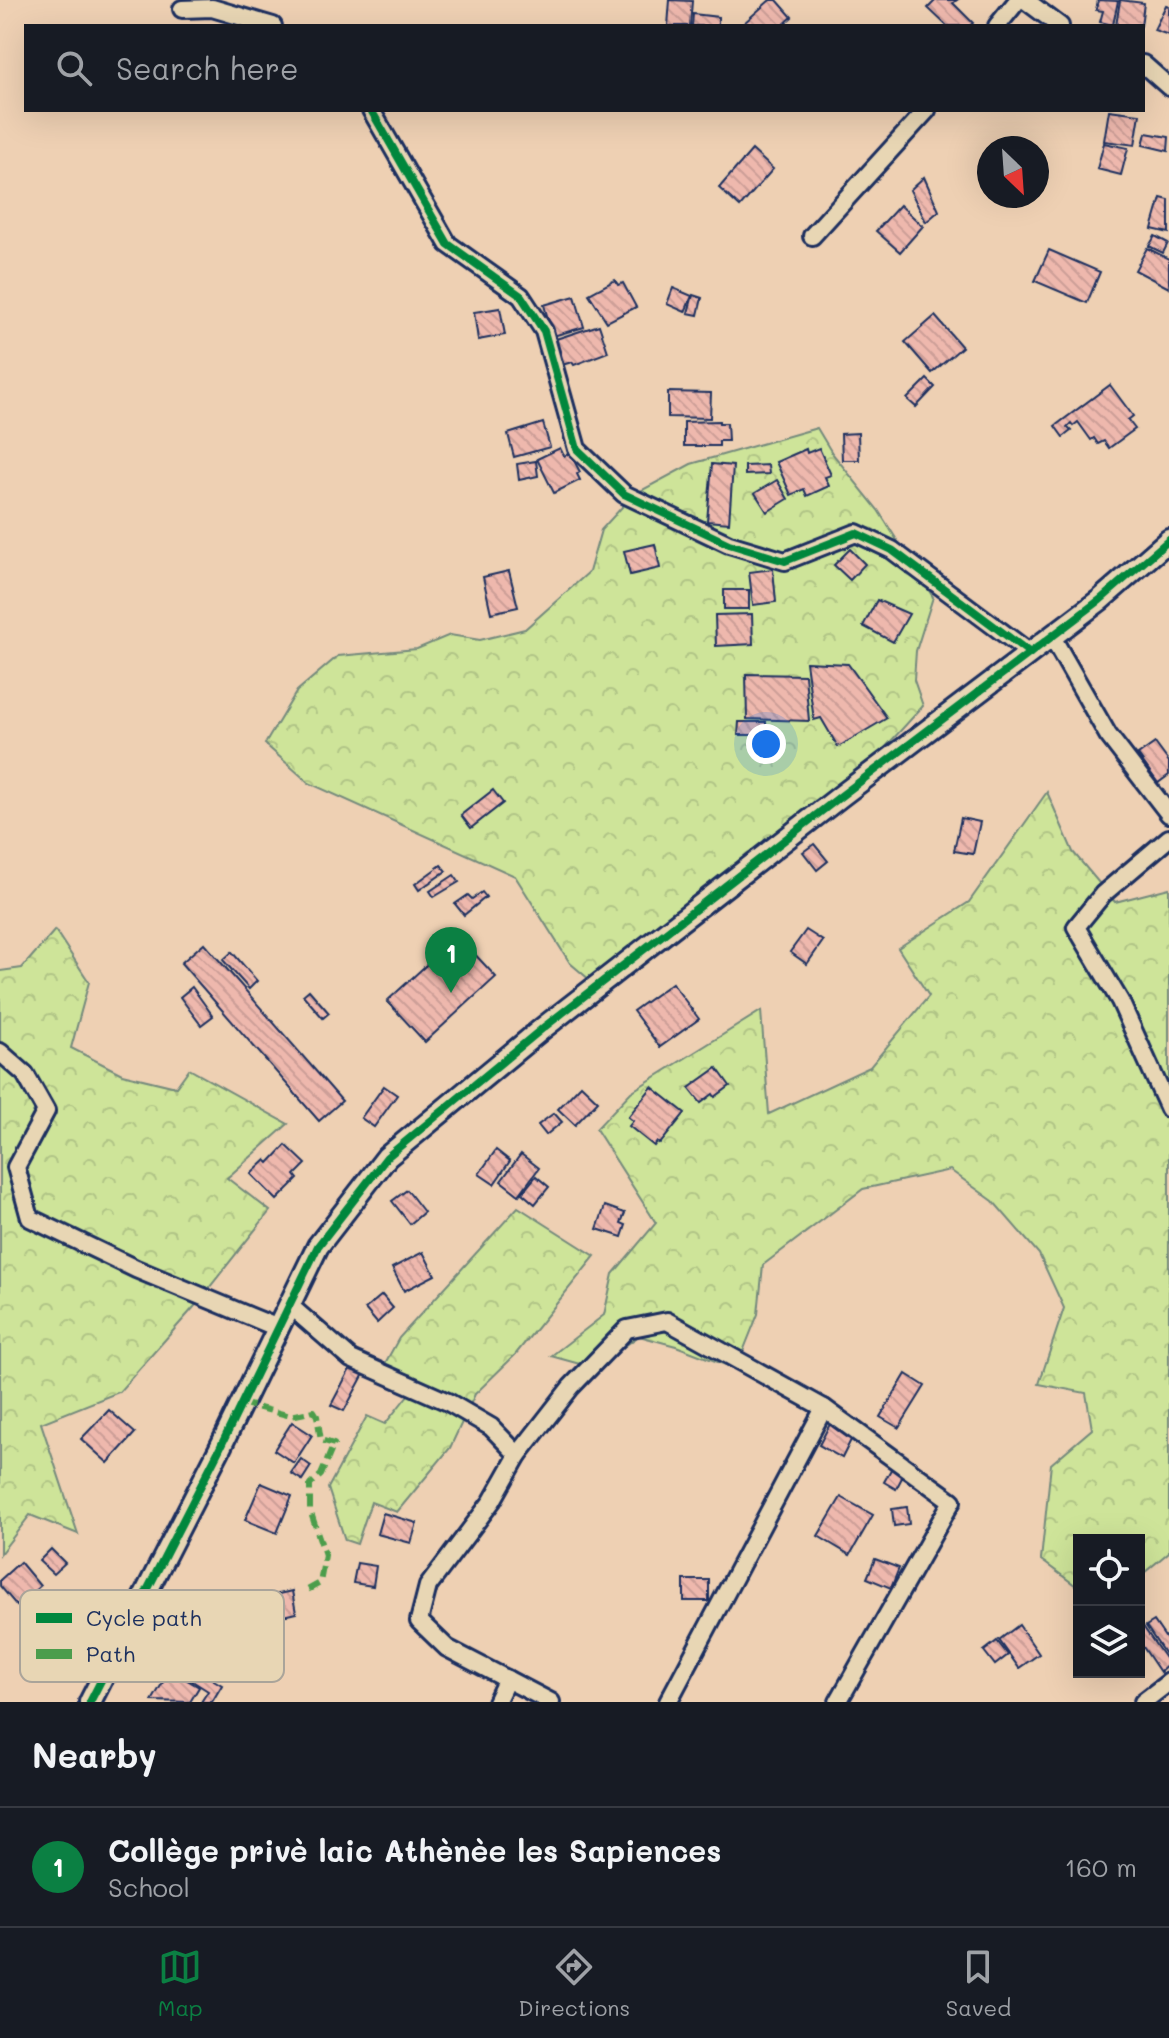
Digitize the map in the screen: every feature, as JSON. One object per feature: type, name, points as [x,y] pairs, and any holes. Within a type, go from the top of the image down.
[{"type":"street","points":[[999,24],[1018,0]]},
{"type":"street","points":[[1025,0],[1057,24]]},
{"type":"street","points":[[182,9],[212,8],[266,24]]},
{"type":"street","points":[[1145,66],[1169,87]]},
{"type":"street","points":[[372,112],[448,244],[521,296],[537,319],[544,331],[577,449],[624,494],[729,544],[785,561],[856,533],[892,550],[1030,653]]},
{"type":"street","points":[[812,236],[925,112]]},
{"type":"street","points":[[150,1590],[318,1246],[387,1157],[469,1086],[841,796],[1100,600],[1169,540]]},
{"type":"street","points":[[1052,637],[1108,735],[1169,814]]},
{"type":"street","points":[[1169,838],[1103,894],[1076,927],[1120,1001],[1169,1109]]},
{"type":"street","points":[[0,1052],[25,1074],[46,1111],[16,1167],[30,1218],[136,1269],[278,1328]]},
{"type":"street","points":[[289,1305],[351,1359],[459,1408],[491,1427],[518,1455]]},
{"type":"street","points":[[551,1702],[447,1648],[419,1621],[428,1586],[492,1501],[518,1455],[571,1387],[627,1329],[667,1321],[824,1408],[952,1501],[838,1702]]},
{"type":"street","points":[[668,1702],[824,1408]]},
{"type":"street","points":[[496,1702],[507,1679]]},
{"type":"street","points":[[1143,1702],[1169,1682]]},
{"type":"green space","points":[[817,428],[832,453],[878,510],[933,597],[916,651],[914,680],[923,706],[841,796],[597,986],[570,963],[515,876],[309,783],[265,744],[297,691],[338,656],[417,649],[450,635],[480,640],[525,629],[589,572],[601,530],[633,495],[691,464]]},
{"type":"green space","points":[[1047,792],[1073,852],[1115,902],[1169,888],[1169,1552],[1145,1572],[1145,1534],[1073,1534],[1073,1584],[1041,1560],[1051,1464],[1092,1429],[1086,1393],[1039,1384],[1064,1308],[1039,1254],[993,1201],[950,1170],[863,1189],[763,1265],[758,1314],[736,1369],[676,1346],[639,1336],[594,1368],[551,1356],[604,1315],[613,1274],[656,1223],[596,1129],[631,1092],[761,1011],[769,1114],[870,1067],[929,996],[898,948],[969,902]]},
{"type":"green space","points":[[55,930],[89,982],[71,1048],[122,1074],[176,1087],[189,1069],[288,1124],[227,1178],[270,1211],[194,1307],[119,1392],[41,1423],[78,1534],[30,1515],[0,1554],[0,971],[22,968]]},
{"type":"green space","points":[[518,1207],[595,1256],[515,1355],[475,1394],[450,1448],[397,1512],[371,1502],[357,1544],[345,1540],[328,1488],[367,1416],[385,1424],[412,1390],[383,1367],[399,1338]]},
{"type":"building","points":[[670,0],[692,1],[690,24],[668,24]]},
{"type":"building","points":[[770,0],[777,0],[792,17],[784,24],[744,23]]},
{"type":"building","points":[[936,0],[957,0],[953,3],[973,23],[945,24],[928,8]]},
{"type":"building","points":[[1098,0],[1118,1],[1113,24],[1100,22],[1103,11],[1096,10]]},
{"type":"building","points":[[1120,0],[1144,3],[1141,24],[1116,24]]},
{"type":"building","points":[[1166,5],[1169,6],[1169,35],[1154,30]]},
{"type":"building","points":[[693,14],[718,17],[718,24],[692,24]]},
{"type":"building","points":[[1109,112],[1140,114],[1135,145],[1104,141]]},
{"type":"building","points":[[1146,133],[1169,137],[1168,151],[1143,145]]},
{"type":"building","points":[[1104,143],[1128,148],[1121,175],[1097,169]]},
{"type":"building","points":[[752,150],[773,169],[740,207],[719,188]]},
{"type":"building","points":[[924,177],[939,211],[926,222],[910,190]]},
{"type":"building","points":[[1161,198],[1169,200],[1169,233],[1152,229]]},
{"type":"building","points":[[900,205],[923,226],[900,252],[876,231]]},
{"type":"building","points":[[1155,236],[1168,243],[1163,253],[1149,246]]},
{"type":"building","points":[[1147,248],[1169,259],[1169,288],[1135,270]]},
{"type":"building","points":[[1049,250],[1100,272],[1087,303],[1035,281]]},
{"type":"building","points":[[615,280],[618,285],[623,283],[636,307],[607,322],[589,294]]},
{"type":"building","points":[[673,288],[692,296],[685,312],[667,304]]},
{"type":"building","points":[[693,295],[702,298],[698,315],[688,313]]},
{"type":"building","points":[[575,296],[584,327],[553,336],[544,305]]},
{"type":"building","points":[[500,308],[505,335],[478,340],[474,312]]},
{"type":"building","points":[[935,316],[962,347],[932,373],[905,342]]},
{"type":"building","points":[[599,325],[608,352],[574,365],[572,362],[562,365],[553,340]]},
{"type":"building","points":[[927,379],[935,387],[916,407],[907,399]]},
{"type":"building","points":[[1110,385],[1133,416],[1128,420],[1135,429],[1109,448],[1104,441],[1098,444],[1094,438],[1091,440],[1078,422],[1067,427],[1071,431],[1063,437],[1055,426]]},
{"type":"building","points":[[668,392],[711,393],[710,418],[668,417]]},
{"type":"building","points":[[684,422],[727,423],[728,441],[719,441],[719,446],[684,446]]},
{"type":"building","points":[[543,423],[550,447],[514,457],[508,434]]},
{"type":"building","points":[[858,433],[859,460],[842,460],[841,434]]},
{"type":"building","points":[[560,448],[564,456],[570,453],[580,472],[577,474],[580,480],[554,493],[537,459]]},
{"type":"building","points":[[819,448],[831,475],[825,477],[829,486],[807,496],[804,489],[791,495],[776,462],[806,449],[807,453]]},
{"type":"building","points":[[536,461],[538,476],[519,480],[517,464]]},
{"type":"building","points":[[712,464],[733,466],[729,523],[707,521]]},
{"type":"building","points":[[768,465],[769,474],[745,475],[745,466]]},
{"type":"building","points":[[777,480],[788,499],[767,512],[755,493]]},
{"type":"building","points":[[655,544],[660,568],[630,575],[624,551]]},
{"type":"building","points":[[850,549],[865,564],[850,580],[834,565]]},
{"type":"building","points":[[773,569],[776,602],[753,605],[749,572]]},
{"type":"building","points":[[509,571],[518,607],[491,613],[483,577]]},
{"type":"building","points":[[724,590],[749,590],[749,609],[724,609]]},
{"type":"building","points":[[877,600],[909,614],[893,642],[863,626]]},
{"type":"building","points":[[752,614],[753,644],[716,646],[715,615]]},
{"type":"building","points":[[806,662],[848,664],[887,718],[838,747],[821,718],[814,720]]},
{"type":"building","points":[[746,674],[805,675],[809,721],[747,719]]},
{"type":"building","points":[[739,722],[766,722],[766,735],[738,735]]},
{"type":"building","points":[[1155,743],[1169,762],[1169,775],[1158,783],[1138,755]]},
{"type":"building","points":[[493,790],[503,803],[471,828],[461,815]]},
{"type":"building","points":[[961,818],[980,822],[973,854],[954,851]]},
{"type":"building","points":[[814,844],[828,861],[817,870],[803,852]]},
{"type":"building","points":[[441,865],[446,871],[419,890],[415,884]]},
{"type":"building","points":[[454,875],[459,882],[434,897],[430,891]]},
{"type":"building","points":[[482,892],[486,897],[464,915],[455,904],[468,895],[472,899]]},
{"type":"building","points":[[806,930],[823,941],[807,964],[790,952]]},
{"type":"building","points":[[458,936],[496,977],[425,1042],[387,1001]]},
{"type":"building","points":[[204,943],[342,1101],[319,1121],[181,963]]},
{"type":"building","points":[[232,952],[257,981],[249,989],[223,960]]},
{"type":"building","points":[[672,983],[699,1019],[660,1047],[633,1011]]},
{"type":"building","points":[[192,987],[213,1016],[201,1025],[180,997]]},
{"type":"building","points":[[309,990],[329,1013],[323,1018],[303,995]]},
{"type":"building","points":[[717,1068],[730,1086],[701,1103],[689,1088]]},
{"type":"building","points":[[581,1085],[598,1101],[575,1125],[558,1109]]},
{"type":"building","points":[[384,1086],[397,1095],[374,1127],[361,1118]]},
{"type":"building","points":[[652,1087],[685,1113],[660,1144],[657,1142],[654,1146],[629,1126],[633,1121],[628,1117]]},
{"type":"building","points":[[554,1113],[562,1122],[546,1135],[538,1125]]},
{"type":"building","points":[[286,1145],[306,1164],[295,1175],[298,1179],[277,1200],[251,1174],[266,1160],[269,1163]]},
{"type":"building","points":[[496,1150],[510,1161],[494,1184],[479,1174]]},
{"type":"building","points":[[521,1154],[539,1168],[519,1195],[501,1181]]},
{"type":"building","points":[[536,1176],[549,1187],[535,1204],[522,1193]]},
{"type":"building","points":[[407,1190],[424,1212],[410,1224],[392,1201]]},
{"type":"building","points":[[605,1206],[625,1213],[621,1223],[626,1225],[622,1237],[597,1229]]},
{"type":"building","points":[[423,1252],[435,1275],[404,1291],[392,1268]]},
{"type":"building","points":[[382,1295],[393,1308],[377,1323],[365,1309]]},
{"type":"building","points":[[351,1367],[364,1374],[344,1411],[331,1405]]},
{"type":"building","points":[[906,1374],[925,1386],[899,1428],[880,1417]]},
{"type":"building","points":[[109,1410],[135,1433],[108,1463],[81,1439]]},
{"type":"building","points":[[292,1422],[312,1435],[294,1463],[274,1450]]},
{"type":"building","points":[[830,1424],[853,1436],[842,1458],[819,1445]]},
{"type":"building","points":[[301,1459],[311,1466],[302,1480],[291,1473]]},
{"type":"building","points":[[894,1464],[906,1470],[896,1489],[884,1482]]},
{"type":"building","points":[[261,1483],[292,1496],[277,1533],[245,1520]]},
{"type":"building","points":[[841,1497],[873,1515],[850,1555],[818,1536]]},
{"type":"building","points":[[907,1507],[909,1524],[894,1526],[892,1509]]},
{"type":"building","points":[[383,1513],[417,1523],[411,1543],[377,1534]]},
{"type":"building","points":[[51,1549],[65,1563],[53,1574],[39,1561]]},
{"type":"building","points":[[875,1559],[899,1568],[891,1588],[867,1578]]},
{"type":"building","points":[[20,1562],[40,1586],[35,1590],[20,1590],[20,1603],[17,1606],[0,1586],[0,1580]]},
{"type":"building","points":[[357,1563],[376,1566],[373,1586],[353,1583]]},
{"type":"building","points":[[684,1580],[709,1580],[709,1601],[684,1601]]},
{"type":"building","points":[[292,1591],[296,1613],[284,1616],[284,1593]]},
{"type":"building","points":[[1154,1621],[1169,1643],[1169,1660],[1146,1626]]},
{"type":"building","points":[[1019,1625],[1039,1654],[1019,1668],[999,1640]]},
{"type":"building","points":[[1145,1629],[1169,1664],[1160,1672],[1145,1650]]},
{"type":"building","points":[[997,1641],[1008,1655],[995,1665],[984,1651]]},
{"type":"building","points":[[163,1682],[190,1682],[199,1687],[190,1702],[152,1701]]},
{"type":"building","points":[[194,1682],[217,1682],[222,1685],[212,1702],[201,1702],[208,1691]]},
{"type":"marked path","points":[[241,1403],[291,1416],[314,1411],[321,1440],[334,1444],[321,1475],[310,1485],[310,1510],[325,1555],[320,1583],[304,1592]]},
{"type":"cycle path","points":[[372,112],[448,244],[521,296],[544,331],[577,449],[624,494],[729,544],[785,561],[856,533],[892,550],[1030,653]]},
{"type":"cycle path","points":[[147,1590],[318,1246],[387,1157],[543,1028],[1100,600],[1169,540]]},
{"type":"cycle path","points":[[90,1702],[100,1682]]},
{"type":"place","name":"Collège privè laic Athènèe les Sapiences","points":[[451,993]]}]
